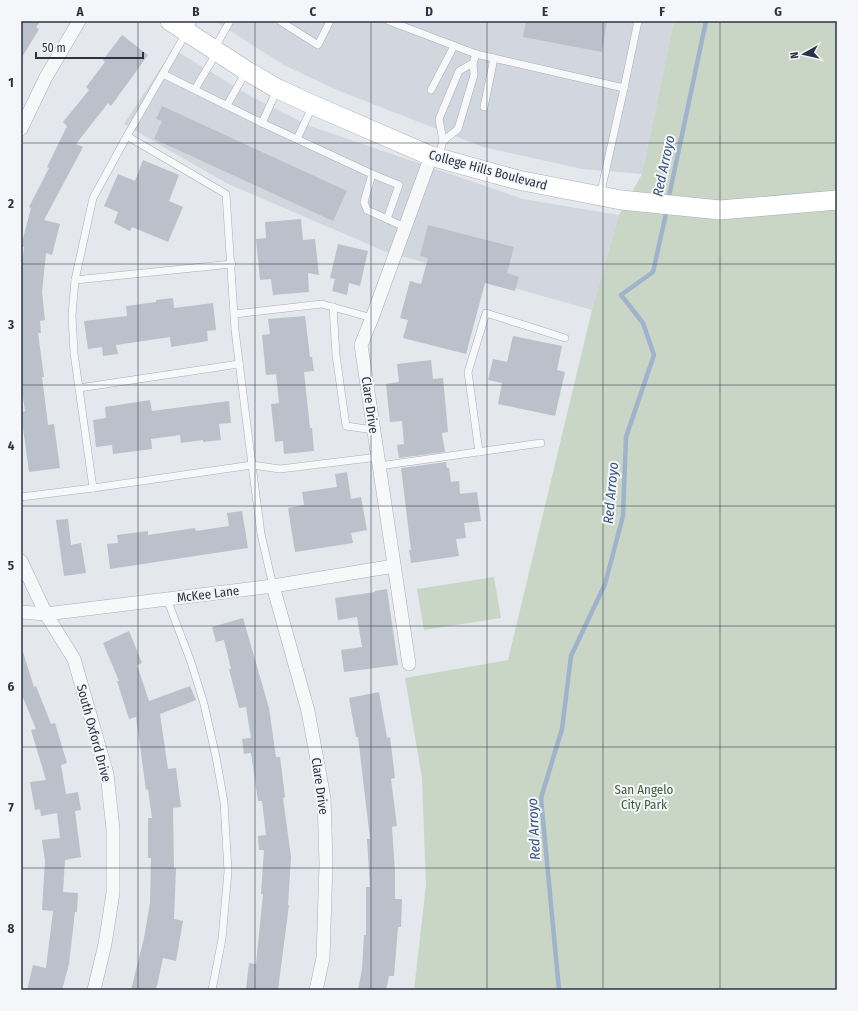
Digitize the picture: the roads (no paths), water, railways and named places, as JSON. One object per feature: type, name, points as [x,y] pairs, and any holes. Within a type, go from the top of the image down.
[{"type":"street","points":[[21,129],[46,77],[79,21]]},
{"type":"street","name":"College Hills Boulevard","points":[[170,21],[190,26],[216,50],[247,71],[278,89],[313,105],[518,180],[620,200],[720,210],[837,200]]},
{"type":"street","name":"Clare Drive","points":[[409,664],[361,345],[405,227],[438,151]]},
{"type":"street","name":"South Oxford Drive","points":[[21,561],[46,614],[74,659],[107,774],[113,829],[113,893],[105,944],[94,990]]},
{"type":"street","name":"McKee Lane","points":[[21,612],[46,614],[273,586],[394,566]]},
{"type":"street","name":"Clare Drive","points":[[273,586],[308,711],[324,798],[326,863],[323,958],[316,990]]},
{"type":"lane","points":[[195,90],[230,21]]},
{"type":"lane","points":[[280,21],[318,45],[330,21]]},
{"type":"lane","points":[[389,21],[476,54],[624,88]]},
{"type":"lane","points":[[600,196],[638,21]]},
{"type":"lane","points":[[93,488],[74,353],[72,315],[75,280],[93,198],[190,26]]},
{"type":"lane","points":[[431,90],[454,46]]},
{"type":"lane","points":[[438,151],[458,129],[474,75],[473,63],[476,54]]},
{"type":"lane","points":[[484,107],[494,58]]},
{"type":"lane","points":[[438,151],[439,119],[460,71],[473,63]]},
{"type":"lane","points":[[227,105],[247,71]]},
{"type":"lane","points":[[163,74],[262,123],[399,186],[387,219]]},
{"type":"lane","points":[[262,123],[278,89]]},
{"type":"lane","points":[[297,139],[313,105]]},
{"type":"lane","points":[[127,136],[226,194],[239,364],[261,534],[273,586]]},
{"type":"lane","points":[[372,174],[364,202],[367,210],[405,227]]},
{"type":"lane","points":[[75,280],[232,264]]},
{"type":"lane","points":[[234,314],[322,304],[372,318]]},
{"type":"lane","points":[[333,307],[336,355],[346,426],[374,430]]},
{"type":"lane","points":[[479,452],[468,372],[486,313],[565,338]]},
{"type":"lane","points":[[79,388],[239,364]]},
{"type":"lane","points":[[21,497],[252,466],[280,469],[378,462],[479,452],[541,443]]},
{"type":"lane","points":[[167,599],[191,662],[204,704],[224,802],[228,871],[222,939],[212,990]]},
{"type":"waterway","name":"Red Arroyo","points":[[668,201],[706,21]]},
{"type":"waterway","name":"Red Arroyo","points":[[559,990],[541,798],[562,729],[571,656],[605,584],[623,516],[626,437],[654,355],[643,323],[621,295],[653,272],[667,209]]},
{"type":"park label","name":"San Angelo City Park","points":[[644,796]]}]
